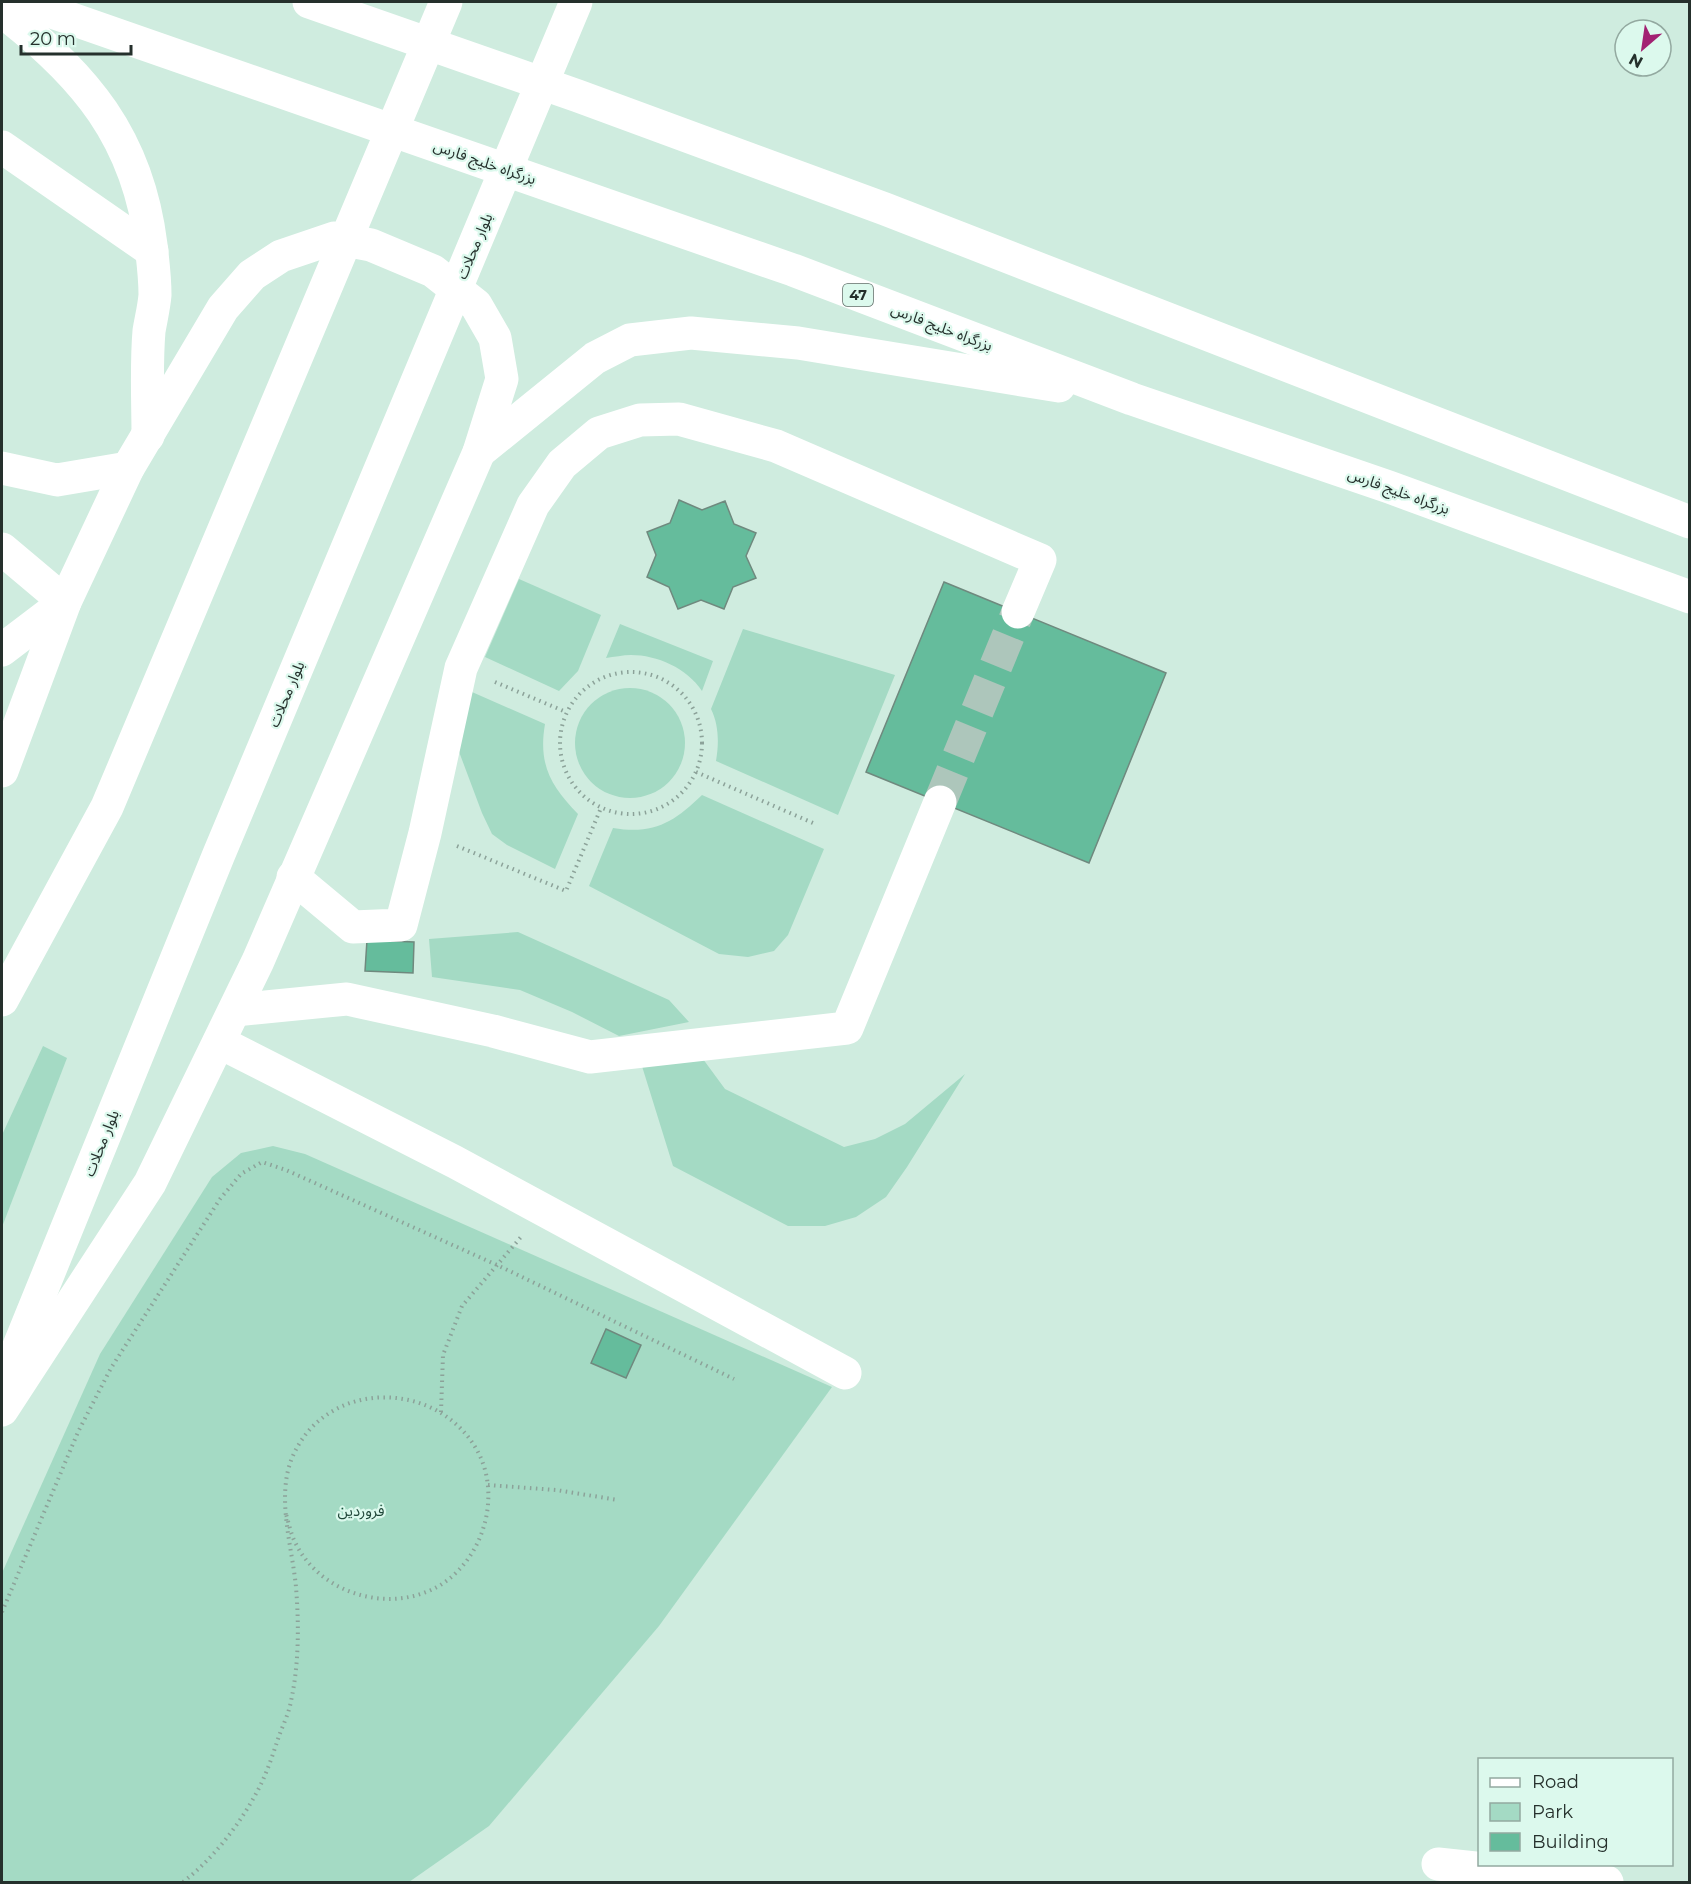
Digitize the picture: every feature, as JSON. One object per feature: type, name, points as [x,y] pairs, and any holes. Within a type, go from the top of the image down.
[{"type":"main road","name":"بزرگراه خلیج فارس","points":[[23,2],[793,270],[1132,399],[1389,487],[1689,597]]},
{"type":"main road","points":[[309,2],[578,96],[885,209],[1689,522]]},
{"type":"main road","points":[[2,1000],[107,807],[446,2]]},
{"type":"main road","name":"بلوار محلات","points":[[2,1389],[219,854],[576,2]]},
{"type":"main road","points":[[2,11],[40,41],[73,73],[102,110],[119,138],[147,212],[155,295],[149,333],[147,436]]},
{"type":"main road","points":[[2,147],[152,251]]},
{"type":"main road","points":[[2,771],[65,602],[128,468],[223,308],[252,275],[281,256],[334,238],[371,245],[433,271],[476,305],[495,338],[502,379],[479,452],[258,962],[150,1183],[2,1410]]},
{"type":"main road","points":[[479,452],[595,358],[630,340],[691,333],[798,344],[1132,399]]},
{"type":"main road","points":[[293,877],[352,927],[400,925],[425,833],[461,668],[533,505],[562,464],[599,433],[640,420],[679,419],[776,446],[1040,560],[1018,612]]},
{"type":"main road","points":[[2,468],[57,480],[128,468]]},
{"type":"main road","points":[[2,549],[65,602]]},
{"type":"main road","points":[[2,650],[65,602]]},
{"type":"main road","points":[[234,1010],[347,999],[493,1031],[590,1057],[847,1028],[940,802]]},
{"type":"main road","points":[[219,1042],[545,1210],[845,1373]]},
{"type":"main road","points":[[1438,1864],[1607,1882]]},
{"type":"path","points":[[461,668],[566,712]]},
{"type":"path","points":[[631,671],[651,674],[670,682],[685,696],[696,713],[702,732],[702,753],[696,772],[686,788],[673,801],[656,810],[638,814],[619,814],[601,808],[585,798],[572,784],[563,767],[560,730],[566,712],[577,695],[592,682],[611,674],[631,671]]},
{"type":"path","points":[[696,772],[813,823]]},
{"type":"path","points":[[425,833],[566,891],[601,808]]},
{"type":"path","points":[[2,1612],[78,1432],[111,1368],[220,1199],[241,1174],[262,1162],[286,1170],[497,1265],[734,1379]]},
{"type":"path","points":[[441,1412],[443,1354],[462,1306],[545,1210]]},
{"type":"path","points":[[183,1882],[198,1870],[231,1832],[258,1790],[291,1704],[298,1631],[291,1543],[286,1515],[285,1486],[292,1457],[308,1432],[330,1413],[357,1400],[386,1396],[414,1400],[441,1412],[464,1432],[480,1456],[488,1485],[487,1517],[476,1546],[457,1571],[431,1590],[401,1599],[370,1598],[340,1588],[314,1570],[296,1544],[286,1515]]},
{"type":"path","points":[[488,1485],[556,1490],[618,1500]]},
{"type":"green space","points":[[519,579],[601,615],[578,671],[559,691],[485,657]]},
{"type":"green space","points":[[620,624],[713,661],[702,691],[688,676],[661,660],[631,655],[606,658]]},
{"type":"green space","points":[[743,629],[895,675],[838,815],[716,761],[718,735],[711,709]]},
{"type":"green space","points":[[630,688],[651,692],[669,704],[681,722],[685,743],[681,764],[669,782],[651,794],[630,798],[609,794],[591,782],[579,764],[575,743],[579,722],[591,704],[609,692]]},
{"type":"green space","points":[[472,692],[545,724],[543,751],[549,774],[560,794],[578,814],[555,869],[507,845],[492,834],[482,813],[458,749]]},
{"type":"green space","points":[[702,795],[824,849],[788,935],[774,951],[748,957],[719,954],[589,886],[613,828],[640,830],[652,828],[682,813]]},
{"type":"green space","points":[[518,932],[669,1000],[689,1022],[619,1036],[572,1012],[520,990],[432,977],[429,939]]},
{"type":"green space","points":[[43,1046],[67,1058],[2,1227],[2,1135]]},
{"type":"green space","points":[[703,1059],[725,1089],[844,1147],[875,1139],[905,1124],[965,1074],[886,1197],[856,1217],[825,1226],[788,1226],[673,1166],[641,1063]]},
{"type":"green space","name":"فروردین","points":[[273,1146],[305,1154],[832,1387],[659,1626],[489,1826],[409,1882],[2,1882],[2,1573],[100,1354],[212,1177],[241,1153]]},
{"type":"building","points":[[679,500],[702,510],[725,501],[734,524],[756,533],[746,556],[756,578],[733,587],[724,609],[701,600],[678,609],[669,587],[647,577],[656,555],[647,532],[670,523]]},
{"type":"building","points":[[944,582],[1166,673],[1089,863],[866,772]]},
{"type":"building","points":[[367,940],[414,942],[413,973],[365,971]]},
{"type":"building","points":[[606,1329],[641,1345],[626,1378],[591,1363]]},
{"type":"tunnel","points":[[940,802],[1018,612]]}]
